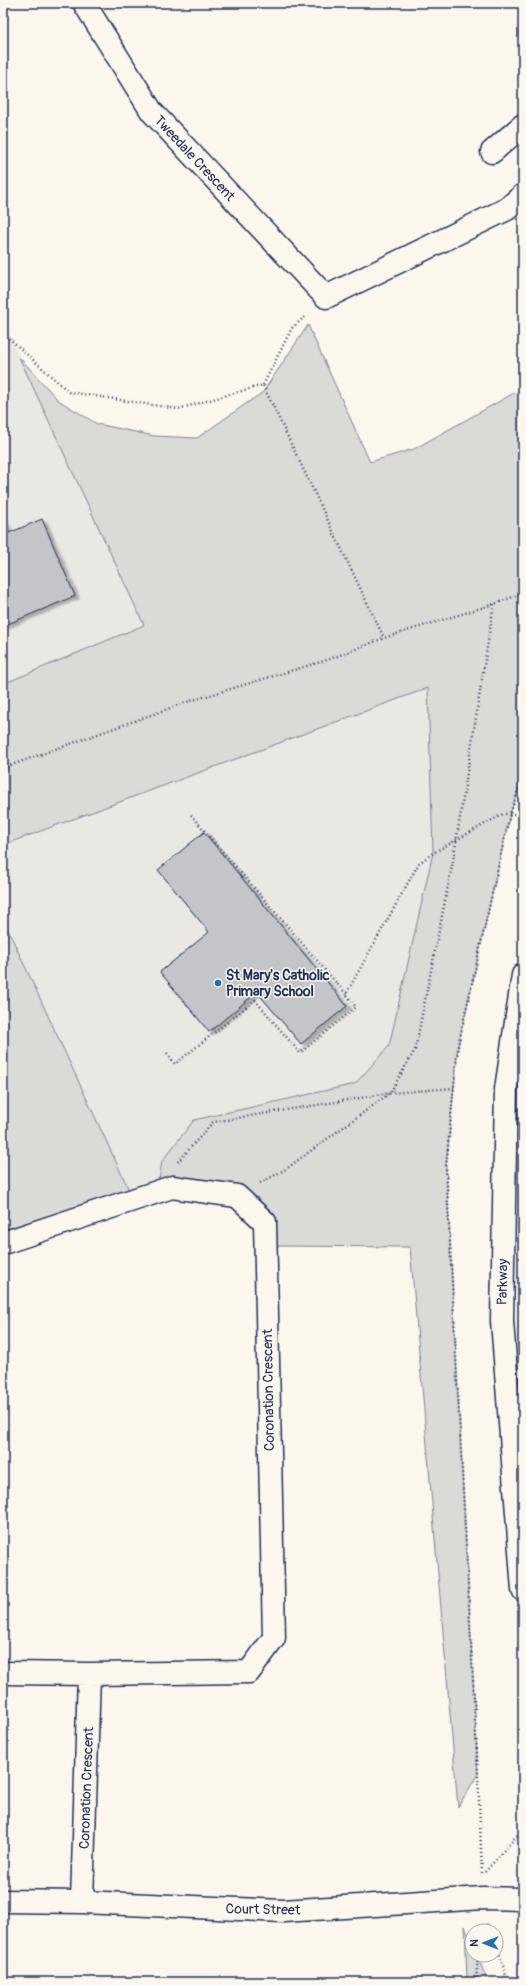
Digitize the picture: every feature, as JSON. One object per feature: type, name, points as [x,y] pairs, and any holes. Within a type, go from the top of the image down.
[{"type":"street","name":"Tweedale Crescent","points":[[84,3],[152,112],[326,297]]},
{"type":"street","points":[[492,152],[523,125]]},
{"type":"street","points":[[326,297],[507,209],[523,195]]},
{"type":"street","name":"Parkway","points":[[523,975],[506,1089],[502,1321],[523,1590]]},
{"type":"street","name":"Coronation Crescent","points":[[3,1243],[172,1187],[237,1196],[265,1222],[274,1638],[249,1672],[89,1674],[3,1673]]},
{"type":"street","name":"Coronation Crescent","points":[[82,1902],[89,1674]]},
{"type":"street","name":"Court Street","points":[[3,1901],[82,1902],[283,1911],[483,1898],[523,1899]]},
{"type":"path","points":[[3,333],[70,392],[178,409],[263,384],[292,328],[326,297]]},
{"type":"path","points":[[263,384],[384,638]]},
{"type":"path","points":[[3,768],[187,702],[327,660],[384,638],[494,604],[523,593]]},
{"type":"path","points":[[286,1169],[390,1093],[415,1050],[457,840],[494,604]]},
{"type":"path","points":[[519,1833],[488,1868],[482,1878],[478,1774],[446,1167],[458,1046],[510,814],[523,776]]},
{"type":"path","points":[[346,994],[419,863],[503,814],[523,814]]},
{"type":"path","points":[[166,1053],[175,1064],[255,1000],[300,1053],[356,1007],[191,815]]},
{"type":"path","points":[[172,1187],[175,1165],[213,1122],[390,1093],[454,1088]]},
{"type":"path","points":[[476,1982],[477,1963]]},
{"type":"path","points":[[502,1963],[508,1982]]},
{"type":"shaded area","points":[[3,321],[145,625],[3,684]]},
{"type":"shaded area","points":[[308,325],[370,462],[414,449],[523,388],[523,776],[510,814],[458,1046],[446,1167],[478,1774],[458,1807],[410,1247],[272,1246],[270,1216],[159,1180],[162,1161],[194,1120],[355,1084],[389,1046],[433,853],[428,688],[3,845],[3,684],[144,625],[19,357],[58,400],[97,424],[154,436],[197,438],[263,392]]},
{"type":"shaded area","name":"St Mary's Catholic Primary School","points":[[428,688],[433,853],[389,1046],[355,1084],[194,1120],[162,1161],[159,1180],[129,1190],[3,919],[3,845]]},
{"type":"shaded area","points":[[3,919],[129,1190],[3,1230]]},
{"type":"shaded area","points":[[466,1963],[480,1963],[488,1982],[467,1982]]},
{"type":"building","points":[[3,519],[9,533],[42,519],[75,596],[3,626]]},
{"type":"building","points":[[204,832],[347,1006],[301,1044],[257,992],[209,1032],[160,972],[209,932],[158,870]]},
{"type":"place","name":"St Mary's Catholic Primary School","points":[[218,983]]}]
